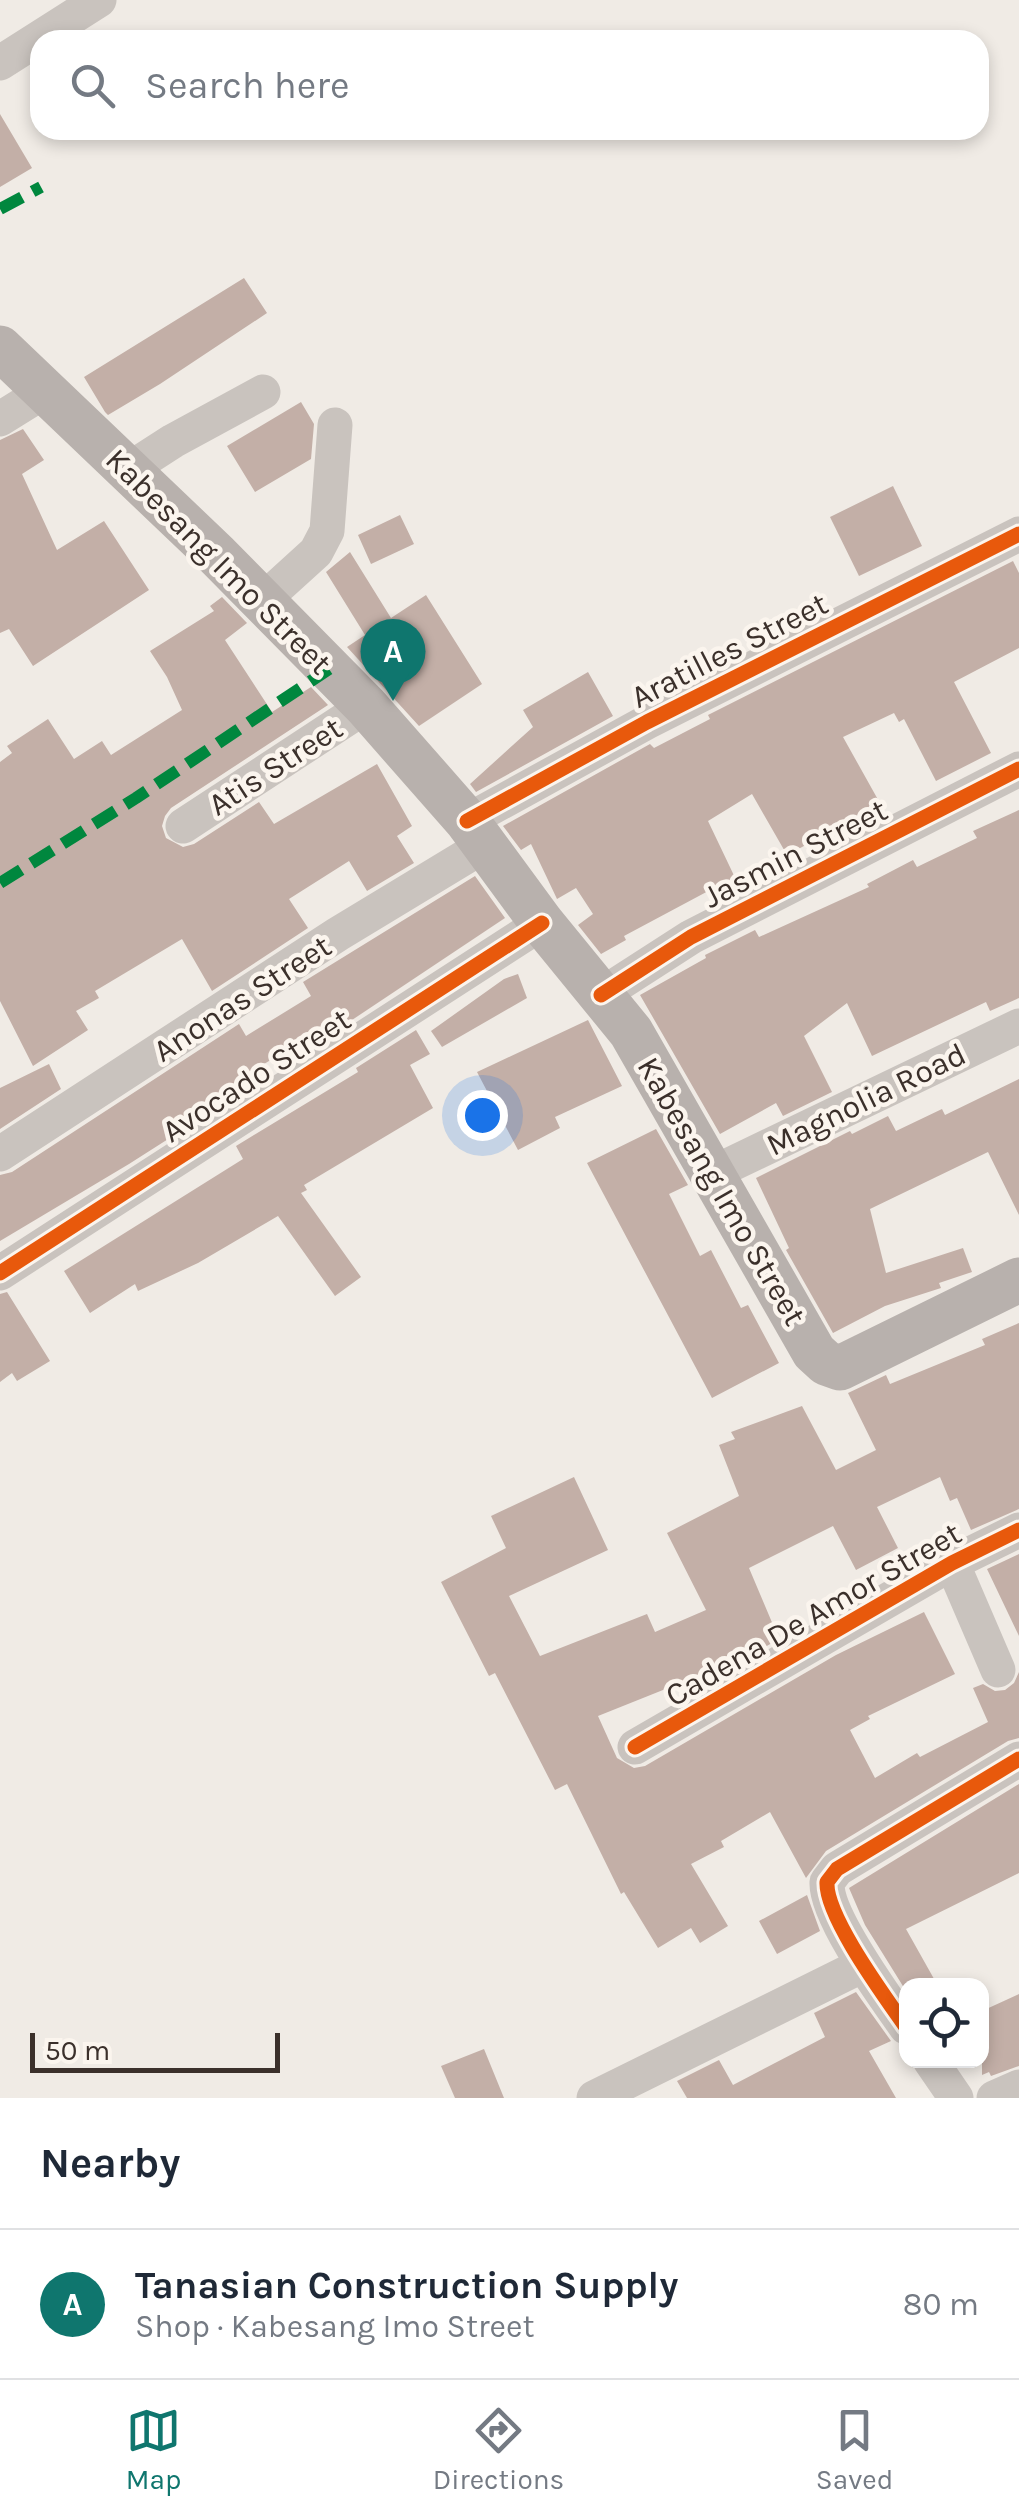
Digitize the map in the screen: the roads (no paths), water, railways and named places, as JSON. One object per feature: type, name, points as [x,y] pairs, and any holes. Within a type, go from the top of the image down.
[{"type":"main road","name":"Kabesang Imo Street","points":[[0,348],[374,715],[476,833],[630,1032],[814,1352],[840,1368],[1019,1280]]},
{"type":"street","points":[[51,30],[98,0]]},
{"type":"street","points":[[0,63],[30,44]]},
{"type":"street","points":[[0,418],[45,391]]},
{"type":"street","points":[[128,470],[263,392]]},
{"type":"street","points":[[262,601],[316,552],[326,531],[335,424]]},
{"type":"street","name":"Aratilles Street","points":[[476,833],[647,722],[1019,534]]},
{"type":"street","points":[[273,796],[374,715]]},
{"type":"street","name":"Atis Street","points":[[183,826],[374,715]]},
{"type":"street","name":"Jasmin Street","points":[[601,995],[690,937],[1019,769]]},
{"type":"street","name":"Anonas Street","points":[[0,1154],[338,934],[476,833]]},
{"type":"street","name":"Avocado Street","points":[[0,1273],[542,923]]},
{"type":"street","name":"Magnolia Road","points":[[713,1172],[1019,1026]]},
{"type":"street","name":"Cadena De Amor Street","points":[[636,1747],[952,1563],[1019,1530]]},
{"type":"street","points":[[952,1563],[998,1670]]},
{"type":"street","points":[[899,2017],[863,1965],[828,1896],[828,1882],[836,1870],[1019,1759]]},
{"type":"street","points":[[594,2098],[863,1965]]},
{"type":"street","points":[[935,2068],[956,2098]]},
{"type":"street","points":[[994,2098],[1019,2087]]},
{"type":"place","name":"Tanasian Construction Supply","points":[[393,701]]}]
